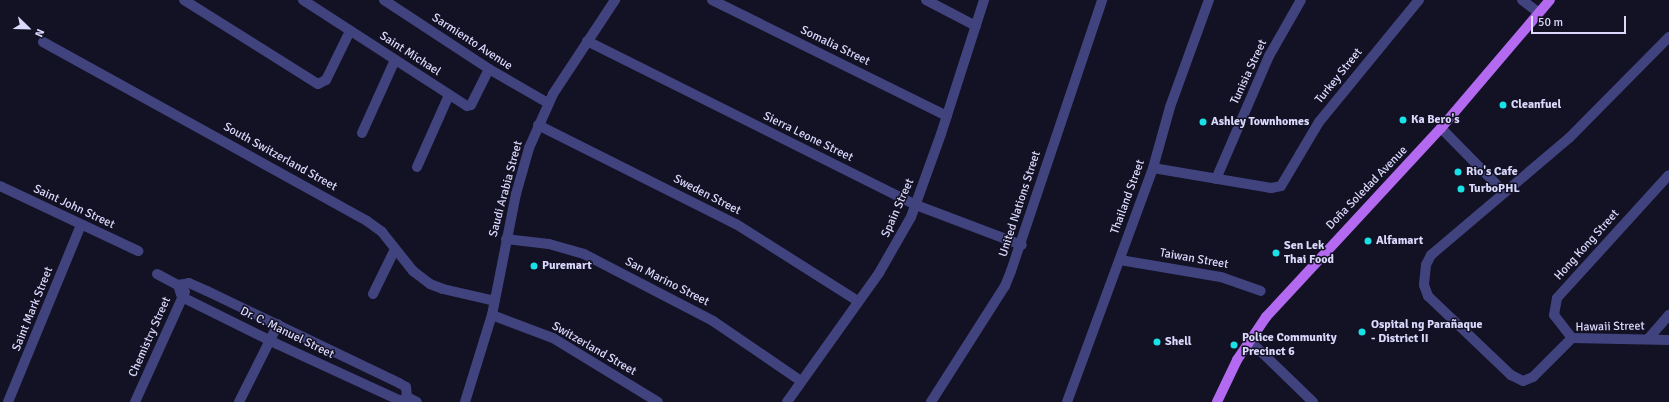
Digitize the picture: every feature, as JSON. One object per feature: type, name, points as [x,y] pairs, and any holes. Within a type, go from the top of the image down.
[{"type":"main road","name":"Doña Soledad Avenue","points":[[1217,402],[1249,340],[1283,296],[1441,128],[1550,0]]},
{"type":"street","points":[[184,0],[318,84],[326,80],[350,31]]},
{"type":"street","name":"Saint Michael","points":[[303,0],[467,106],[471,105],[489,69]]},
{"type":"street","name":"Sarmiento Avenue","points":[[384,0],[489,69],[548,103]]},
{"type":"street","name":"Saudi Arabia Street","points":[[465,402],[492,315],[506,239],[522,169],[538,125],[548,103],[615,0]]},
{"type":"street","name":"Somalia Street","points":[[712,0],[731,4],[947,116]]},
{"type":"street","points":[[926,0],[976,26]]},
{"type":"street","name":"Spain Street","points":[[787,402],[889,258],[916,205],[947,116],[984,0]]},
{"type":"street","name":"United Nations Street","points":[[931,402],[1005,286],[1022,245],[1102,0]]},
{"type":"street","name":"Thailand Street","points":[[1067,402],[1153,168],[1170,107],[1209,0]]},
{"type":"street","name":"Tunisia Street","points":[[1216,179],[1269,56],[1301,0]]},
{"type":"street","name":"Turkey Street","points":[[1153,168],[1271,188],[1281,186],[1319,122],[1419,0]]},
{"type":"street","points":[[1522,0],[1539,13]]},
{"type":"street","name":"Hawaii Street","points":[[1669,37],[1569,138],[1431,255],[1424,274],[1424,285],[1428,296],[1511,375],[1523,381],[1534,378],[1572,338],[1669,340]]},
{"type":"street","name":"Sierra Leone Street","points":[[587,41],[916,205],[1022,245]]},
{"type":"street","name":"South Switzerland Street","points":[[43,42],[367,221],[382,232],[420,278],[430,284],[495,301]]},
{"type":"street","points":[[362,133],[395,60]]},
{"type":"street","points":[[416,167],[449,95]]},
{"type":"street","name":"Sweden Street","points":[[538,125],[749,232],[858,301]]},
{"type":"street","points":[[1441,128],[1504,192]]},
{"type":"street","name":"Hong Kong Street","points":[[1572,338],[1554,315],[1557,298],[1669,176]]},
{"type":"street","name":"Saint John Street","points":[[0,186],[138,251]]},
{"type":"street","name":"Saint Mark Street","points":[[8,402],[81,225]]},
{"type":"street","name":"San Marino Street","points":[[506,239],[549,244],[584,254],[713,321],[801,382]]},
{"type":"street","points":[[373,294],[395,249]]},
{"type":"street","name":"Taiwan Street","points":[[1120,260],[1221,277],[1261,290]]},
{"type":"street","points":[[157,274],[178,285],[189,283]]},
{"type":"street","name":"Chemistry Street","points":[[135,402],[189,283]]},
{"type":"street","name":"Dr. C. Manuel Street","points":[[182,297],[401,401],[407,397],[406,387],[399,383],[278,324],[189,283]]},
{"type":"street","points":[[178,285],[182,297]]},
{"type":"street","name":"Switzerland Street","points":[[492,315],[552,338],[658,402]]},
{"type":"street","points":[[1648,339],[1669,315]]},
{"type":"street","points":[[239,402],[278,324]]},
{"type":"street","points":[[1249,340],[1313,402]]},
{"type":"street","points":[[407,397],[417,402]]},
{"type":"place","name":"Cleanfuel","points":[[1503,105]]},
{"type":"place","name":"Ka Bero's","points":[[1403,120]]},
{"type":"place","name":"Ashley Townhomes","points":[[1203,122]]},
{"type":"place","name":"Rio's Cafe","points":[[1458,172]]},
{"type":"place","name":"TurboPHL","points":[[1461,189]]},
{"type":"place","name":"Alfamart","points":[[1368,241]]},
{"type":"place","name":"Sen Lek Thai Food","points":[[1276,253]]},
{"type":"place","name":"Puremart","points":[[534,266]]},
{"type":"place","name":"Ospital ng Parañaque - District II","points":[[1362,332]]},
{"type":"place","name":"Shell","points":[[1157,342]]},
{"type":"place","name":"Police Community Precinct 6","points":[[1234,345]]}]
